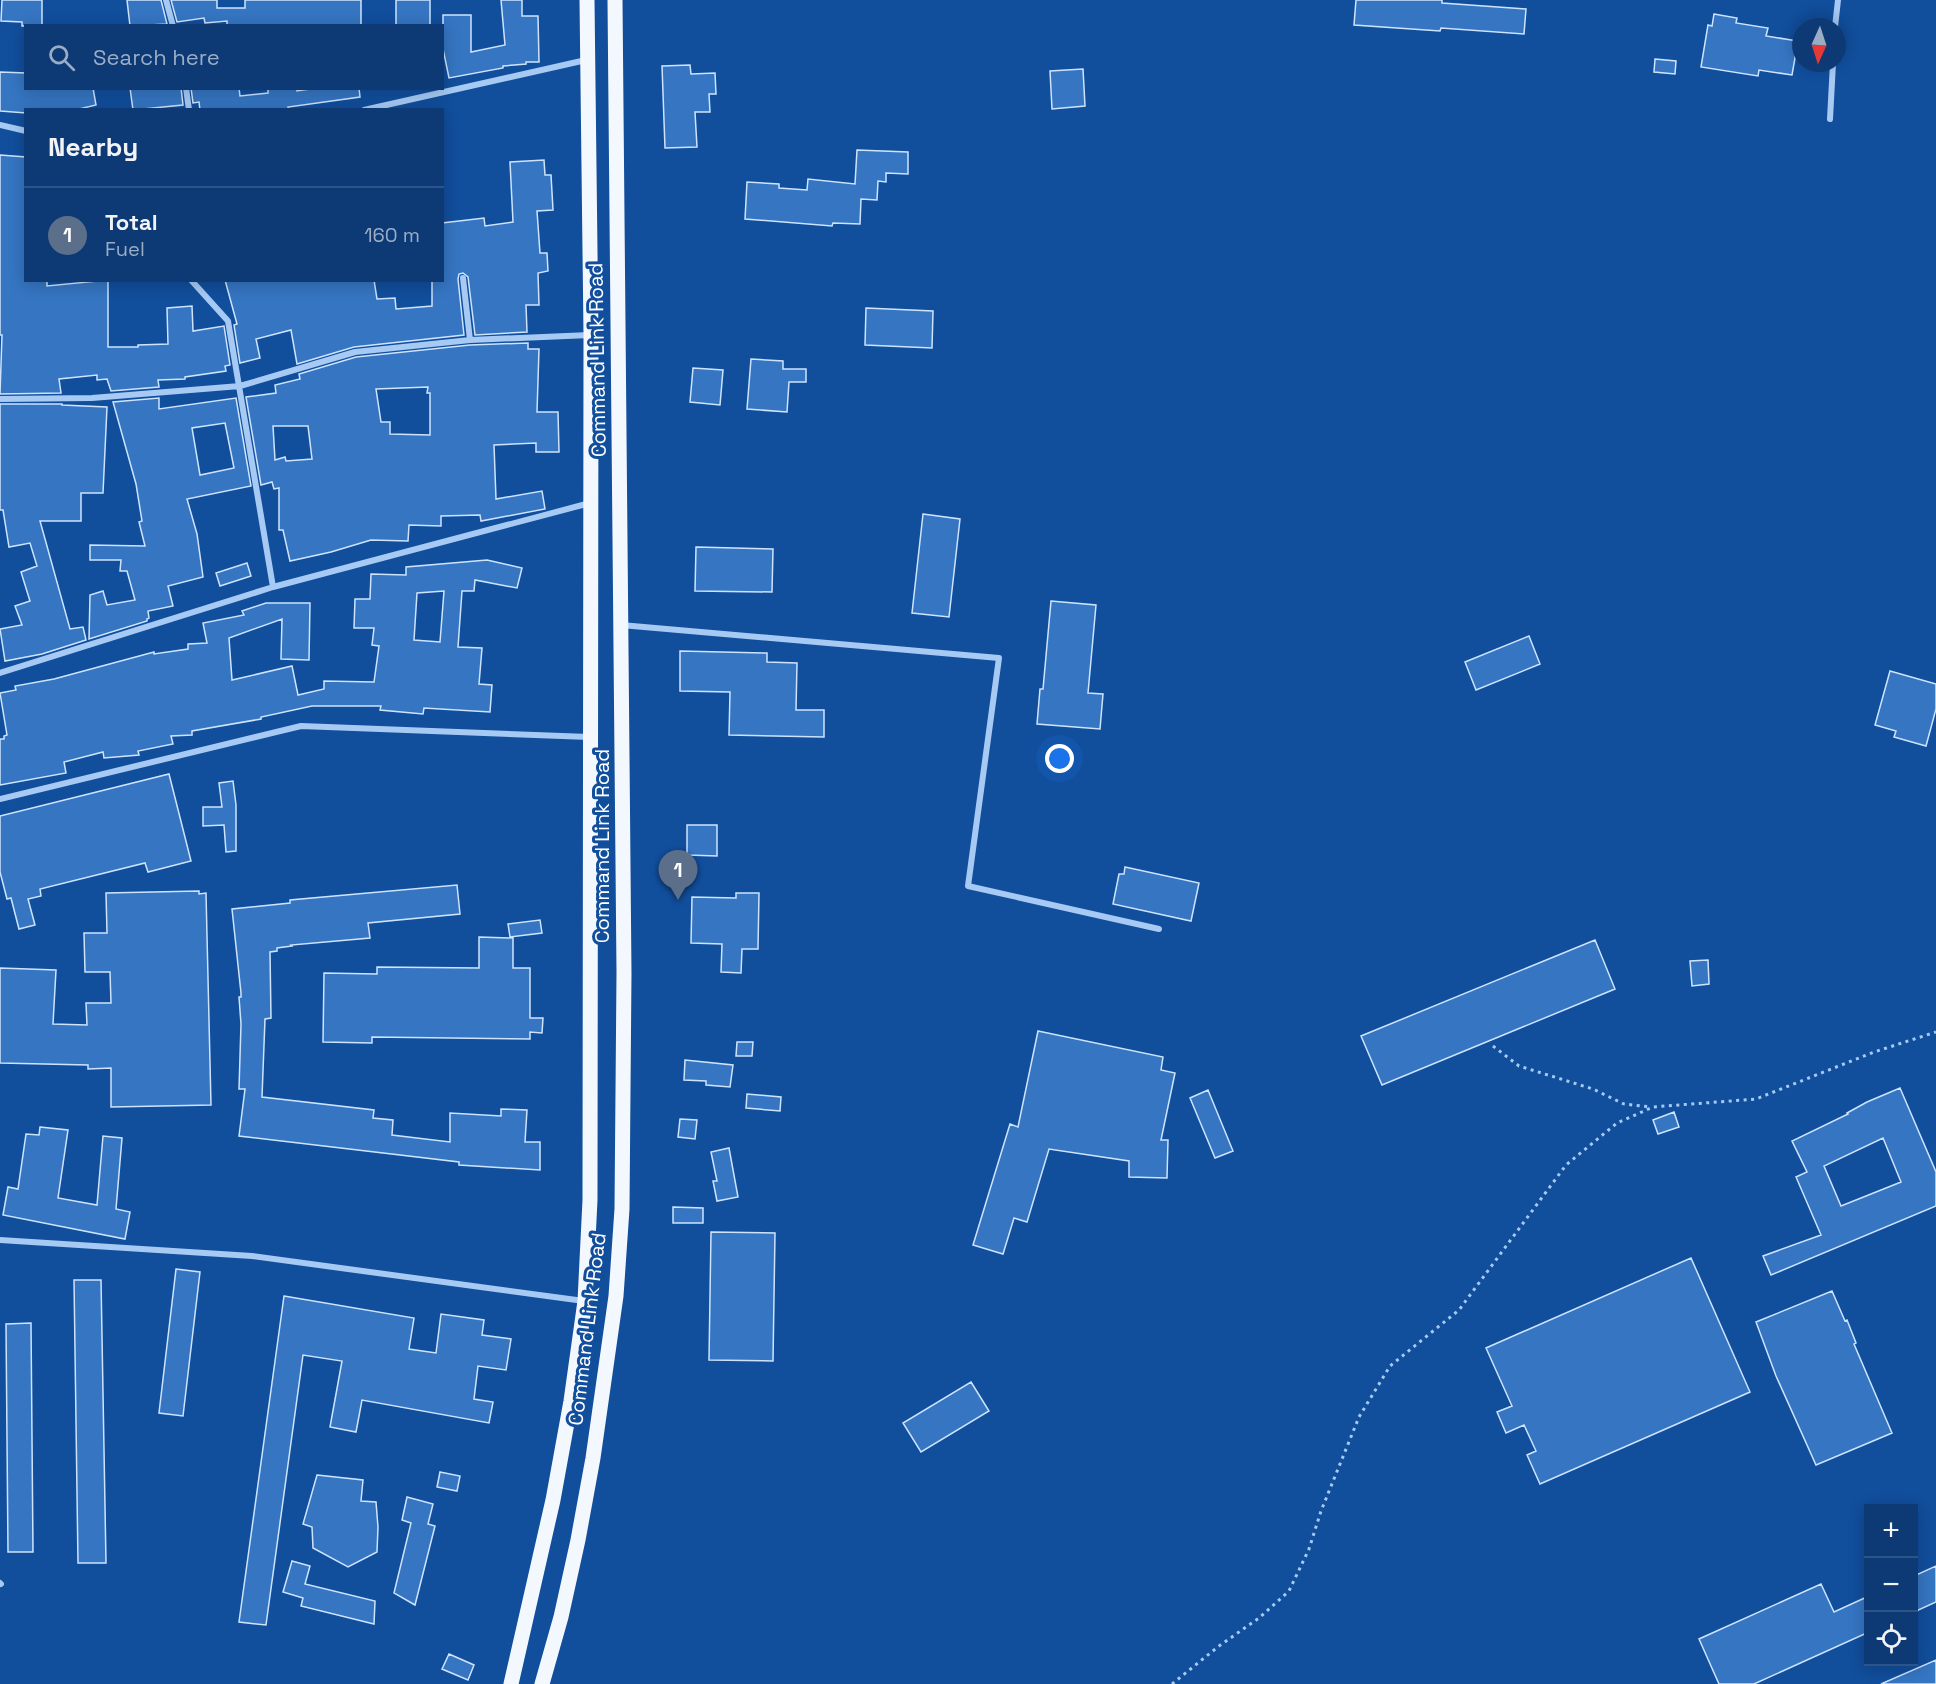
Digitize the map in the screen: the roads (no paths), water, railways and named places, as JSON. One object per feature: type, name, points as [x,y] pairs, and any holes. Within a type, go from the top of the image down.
[{"type":"main road","name":"Command Link Road","points":[[511,1684],[553,1500],[571,1401],[585,1301],[590,1200],[591,335],[587,0]]},
{"type":"main road","name":"Command Link Road","points":[[542,1684],[561,1617],[593,1458],[616,1296],[622,1209],[624,974],[615,0]]},
{"type":"street","points":[[166,0],[172,24]]},
{"type":"street","points":[[1836,18],[1838,0]]},
{"type":"street","points":[[373,108],[586,60]]},
{"type":"street","points":[[1830,119],[1833,72]]},
{"type":"street","points":[[186,90],[189,108]]},
{"type":"street","points":[[0,125],[24,130]]},
{"type":"street","points":[[463,278],[470,340]]},
{"type":"street","points":[[193,282],[228,321],[273,587]]},
{"type":"street","points":[[0,399],[92,398],[240,386],[355,351],[470,340],[591,335]]},
{"type":"street","points":[[0,673],[273,587],[591,502]]},
{"type":"street","points":[[621,625],[999,658],[968,886],[1159,929]]},
{"type":"street","points":[[0,799],[301,726],[590,737]]},
{"type":"street","points":[[0,1240],[252,1256],[585,1301]]},
{"type":"place","name":"Total","points":[[678,900]]}]
